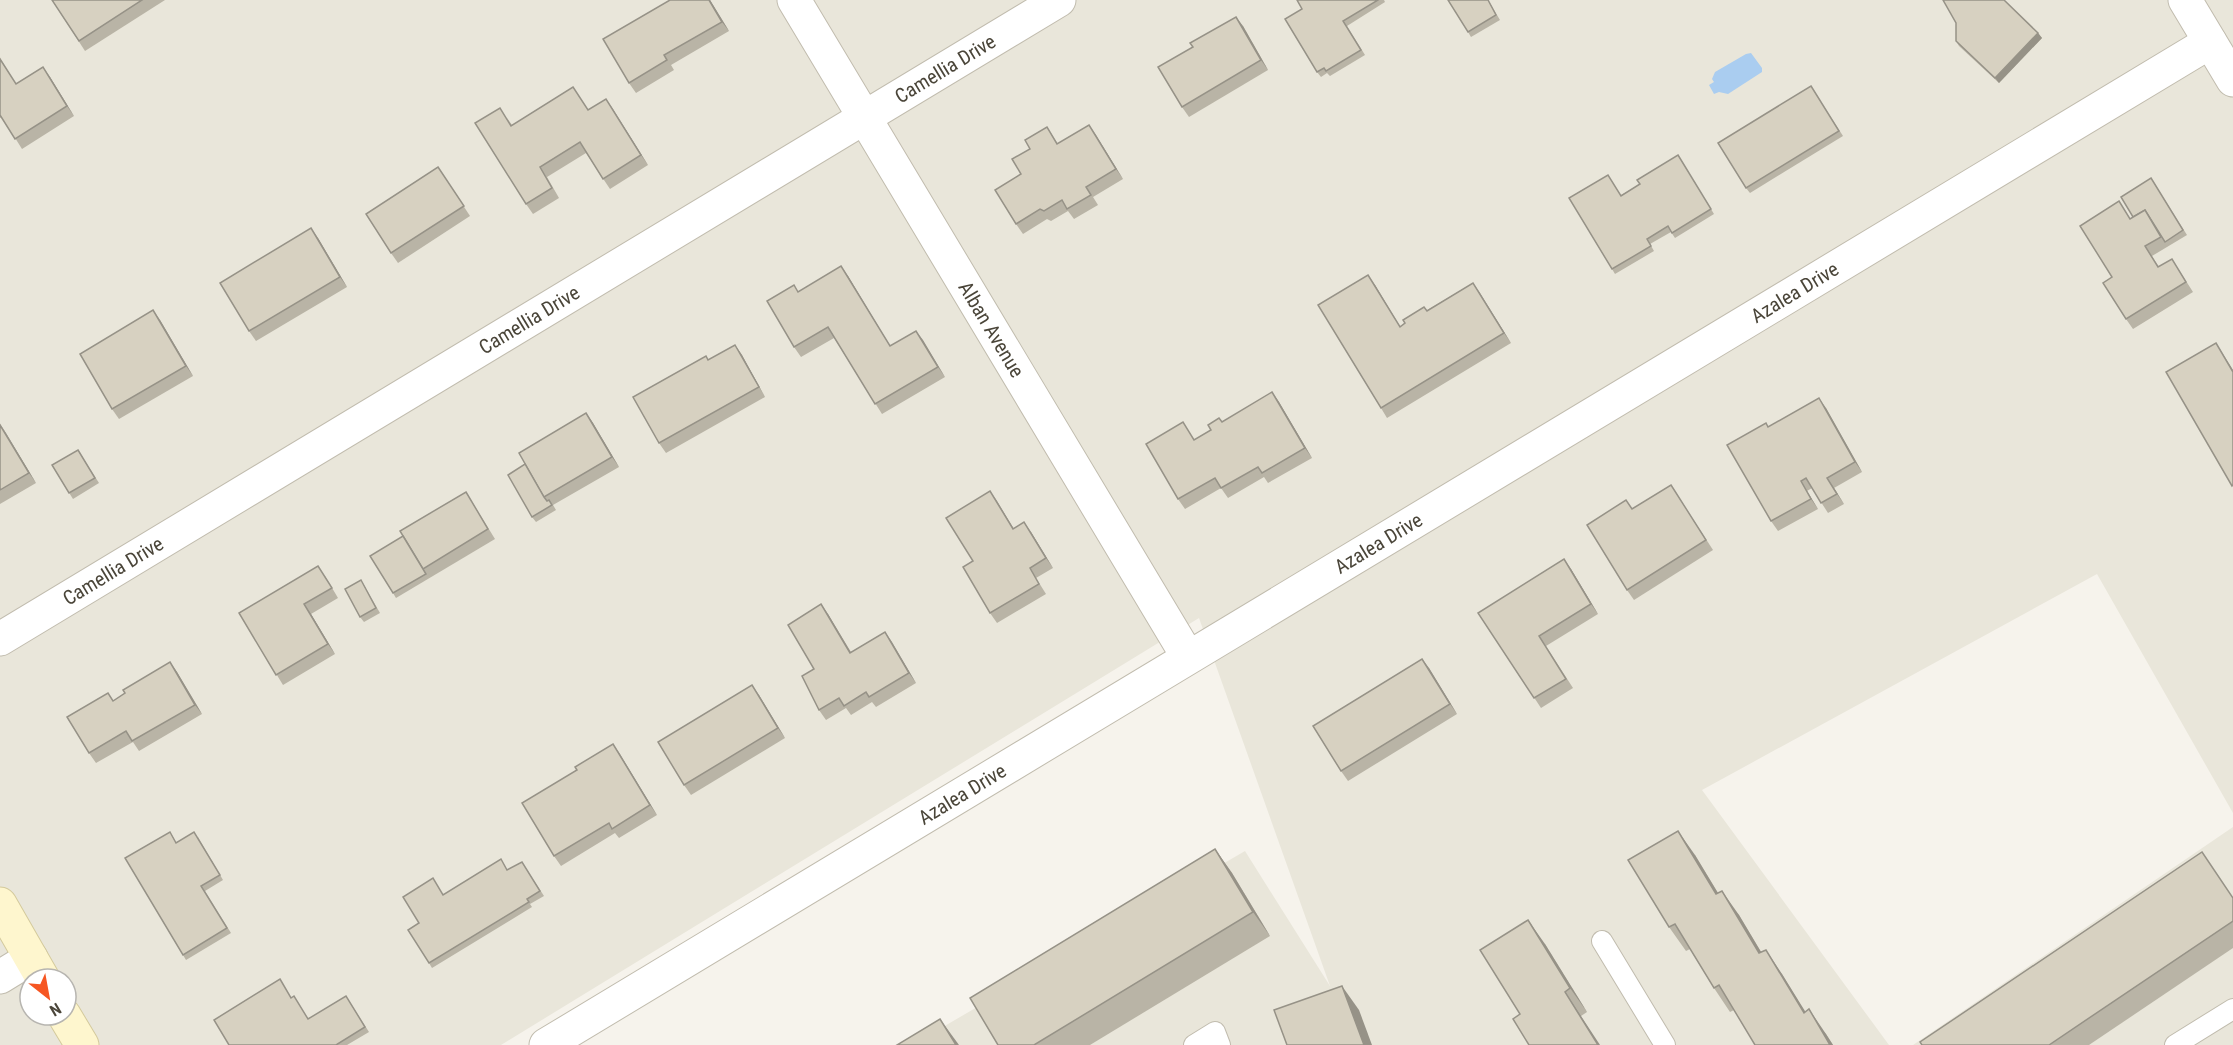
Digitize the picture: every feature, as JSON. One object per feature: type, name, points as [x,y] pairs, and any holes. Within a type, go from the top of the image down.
[{"type":"main road","points":[[0,904],[36,967]]},
{"type":"main road","points":[[71,1027],[82,1045]]},
{"type":"street","name":"Alban Avenue","points":[[794,0],[1188,657]]},
{"type":"street","name":"Camellia Drive","points":[[0,639],[1059,0]]},
{"type":"street","points":[[2185,0],[2233,80]]},
{"type":"street","name":"Azalea Drive","points":[[546,1045],[2210,42]]},
{"type":"street","points":[[0,977],[18,973]]},
{"type":"lane","points":[[1602,941],[1665,1045]]},
{"type":"lane","points":[[2175,1045],[2233,1009]]},
{"type":"lane","points":[[1194,1045],[1215,1032],[1220,1045]]},
{"type":"shaded area","points":[[0,0],[2233,0],[2233,813],[2097,574],[1702,790],[1889,1045],[912,1045],[1245,851],[1330,986],[1199,618],[501,1045],[0,1045]]},
{"type":"shaded area","points":[[2233,827],[2233,1045],[1913,1045]]},
{"type":"water","points":[[1751,53],[1762,68],[1762,72],[1728,94],[1719,92],[1714,94],[1709,85],[1714,82],[1712,79],[1715,72]]},
{"type":"building","points":[[52,0],[142,0],[79,41]]},
{"type":"building","points":[[670,0],[709,0],[722,22],[664,55],[667,60],[629,83],[603,39]]},
{"type":"building","points":[[1297,0],[1378,0],[1343,21],[1361,50],[1326,71],[1324,68],[1317,72],[1285,19],[1302,9]]},
{"type":"building","points":[[1448,0],[1488,0],[1496,15],[1468,32]]},
{"type":"building","points":[[1943,0],[2004,0],[2038,33],[1995,78],[1956,41],[1956,23]]},
{"type":"building","points":[[1236,17],[1261,60],[1182,107],[1158,67],[1193,47],[1190,43]]},
{"type":"building","points":[[0,59],[16,84],[43,67],[67,106],[15,139],[0,115]]},
{"type":"building","points":[[1811,86],[1839,131],[1746,188],[1718,143]]},
{"type":"building","points":[[573,87],[588,110],[606,99],[641,155],[603,179],[580,142],[540,167],[552,188],[526,204],[475,123],[500,108],[511,126]]},
{"type":"building","points":[[1089,125],[1116,169],[1086,187],[1091,195],[1067,209],[1062,200],[1044,211],[1040,209],[1016,224],[995,190],[1021,174],[1012,159],[1030,149],[1025,140],[1047,127],[1057,144]]},
{"type":"building","points":[[1678,155],[1711,209],[1672,233],[1668,226],[1647,239],[1651,246],[1612,269],[1569,198],[1608,175],[1621,196],[1640,184],[1637,180]]},
{"type":"building","points":[[438,167],[464,206],[391,253],[366,214]]},
{"type":"building","points":[[2151,178],[2183,230],[2165,242],[2145,210],[2133,217],[2121,197]]},
{"type":"building","points":[[2119,201],[2130,219],[2145,210],[2161,237],[2145,246],[2158,267],[2172,259],[2186,282],[2126,319],[2103,283],[2112,277],[2080,226]]},
{"type":"building","points":[[311,228],[340,277],[249,331],[220,283]]},
{"type":"building","points":[[841,266],[890,346],[916,331],[938,367],[875,404],[828,327],[794,347],[767,301],[794,285],[798,292]]},
{"type":"building","points":[[1368,275],[1400,327],[1405,323],[1403,320],[1424,307],[1427,311],[1473,283],[1504,333],[1381,408],[1318,305]]},
{"type":"building","points":[[153,310],[186,366],[112,409],[80,354]]},
{"type":"building","points":[[2216,343],[2233,372],[2232,486],[2166,372]]},
{"type":"building","points":[[735,345],[759,387],[659,443],[633,397],[706,356],[708,360]]},
{"type":"building","points":[[1272,392],[1305,448],[1262,473],[1258,467],[1221,488],[1215,478],[1178,499],[1146,444],[1183,422],[1194,440],[1211,430],[1208,425],[1219,418],[1222,422]]},
{"type":"building","points":[[1819,398],[1855,462],[1827,478],[1837,494],[1821,503],[1806,478],[1801,481],[1811,499],[1771,521],[1727,445],[1766,423],[1768,427]]},
{"type":"building","points":[[586,413],[612,457],[544,497],[519,453]]},
{"type":"building","points":[[0,425],[29,473],[0,490]]},
{"type":"building","points":[[78,450],[95,478],[69,493],[52,465]]},
{"type":"building","points":[[525,464],[544,497],[552,505],[532,517],[508,475]]},
{"type":"building","points":[[1671,485],[1706,540],[1627,590],[1587,525],[1626,500],[1632,509]]},
{"type":"building","points":[[990,491],[1013,529],[1024,522],[1046,558],[1030,568],[1039,584],[990,613],[963,567],[973,561],[946,518]]},
{"type":"building","points":[[466,492],[488,529],[423,569],[400,531]]},
{"type":"building","points":[[403,536],[426,574],[393,593],[370,556]]},
{"type":"building","points":[[1564,559],[1591,604],[1539,636],[1566,679],[1534,698],[1478,613]]},
{"type":"building","points":[[318,566],[332,588],[304,604],[328,644],[276,675],[239,613]]},
{"type":"building","points":[[361,580],[376,608],[360,617],[345,589]]},
{"type":"building","points":[[821,604],[850,653],[885,632],[909,673],[869,697],[866,692],[844,706],[839,698],[819,710],[802,676],[814,669],[788,625]]},
{"type":"building","points":[[1422,659],[1450,704],[1341,771],[1313,726]]},
{"type":"building","points":[[170,662],[195,705],[132,741],[126,731],[89,753],[67,717],[108,693],[113,701],[125,693],[123,690]]},
{"type":"building","points":[[752,685],[778,728],[684,785],[658,742]]},
{"type":"building","points":[[613,744],[650,805],[612,829],[609,823],[554,856],[522,803],[577,770],[575,767]]},
{"type":"building","points":[[1678,831],[1716,894],[1722,891],[1759,953],[1766,950],[1804,1013],[1809,1009],[1830,1045],[1755,1045],[1719,985],[1714,988],[1675,924],[1669,927],[1628,860]]},
{"type":"building","points":[[170,832],[176,843],[194,832],[220,875],[201,886],[227,928],[183,955],[125,858]]},
{"type":"building","points":[[1215,849],[1253,912],[1034,1045],[998,1045],[970,998]]},
{"type":"building","points":[[2202,852],[2233,898],[2233,921],[2049,1045],[1922,1045],[1920,1042]]},
{"type":"building","points":[[501,859],[507,870],[522,862],[540,891],[527,899],[529,902],[429,963],[408,930],[419,923],[403,897],[433,878],[443,895]]},
{"type":"building","points":[[1528,920],[1570,988],[1565,992],[1598,1045],[1529,1045],[1513,1019],[1520,1014],[1480,950]]},
{"type":"building","points":[[280,979],[291,998],[294,996],[308,1019],[346,996],[365,1027],[336,1045],[229,1045],[214,1020]]},
{"type":"building","points":[[1342,986],[1364,1045],[1287,1045],[1274,1010]]},
{"type":"building","points":[[940,1019],[956,1045],[897,1045]]}]
